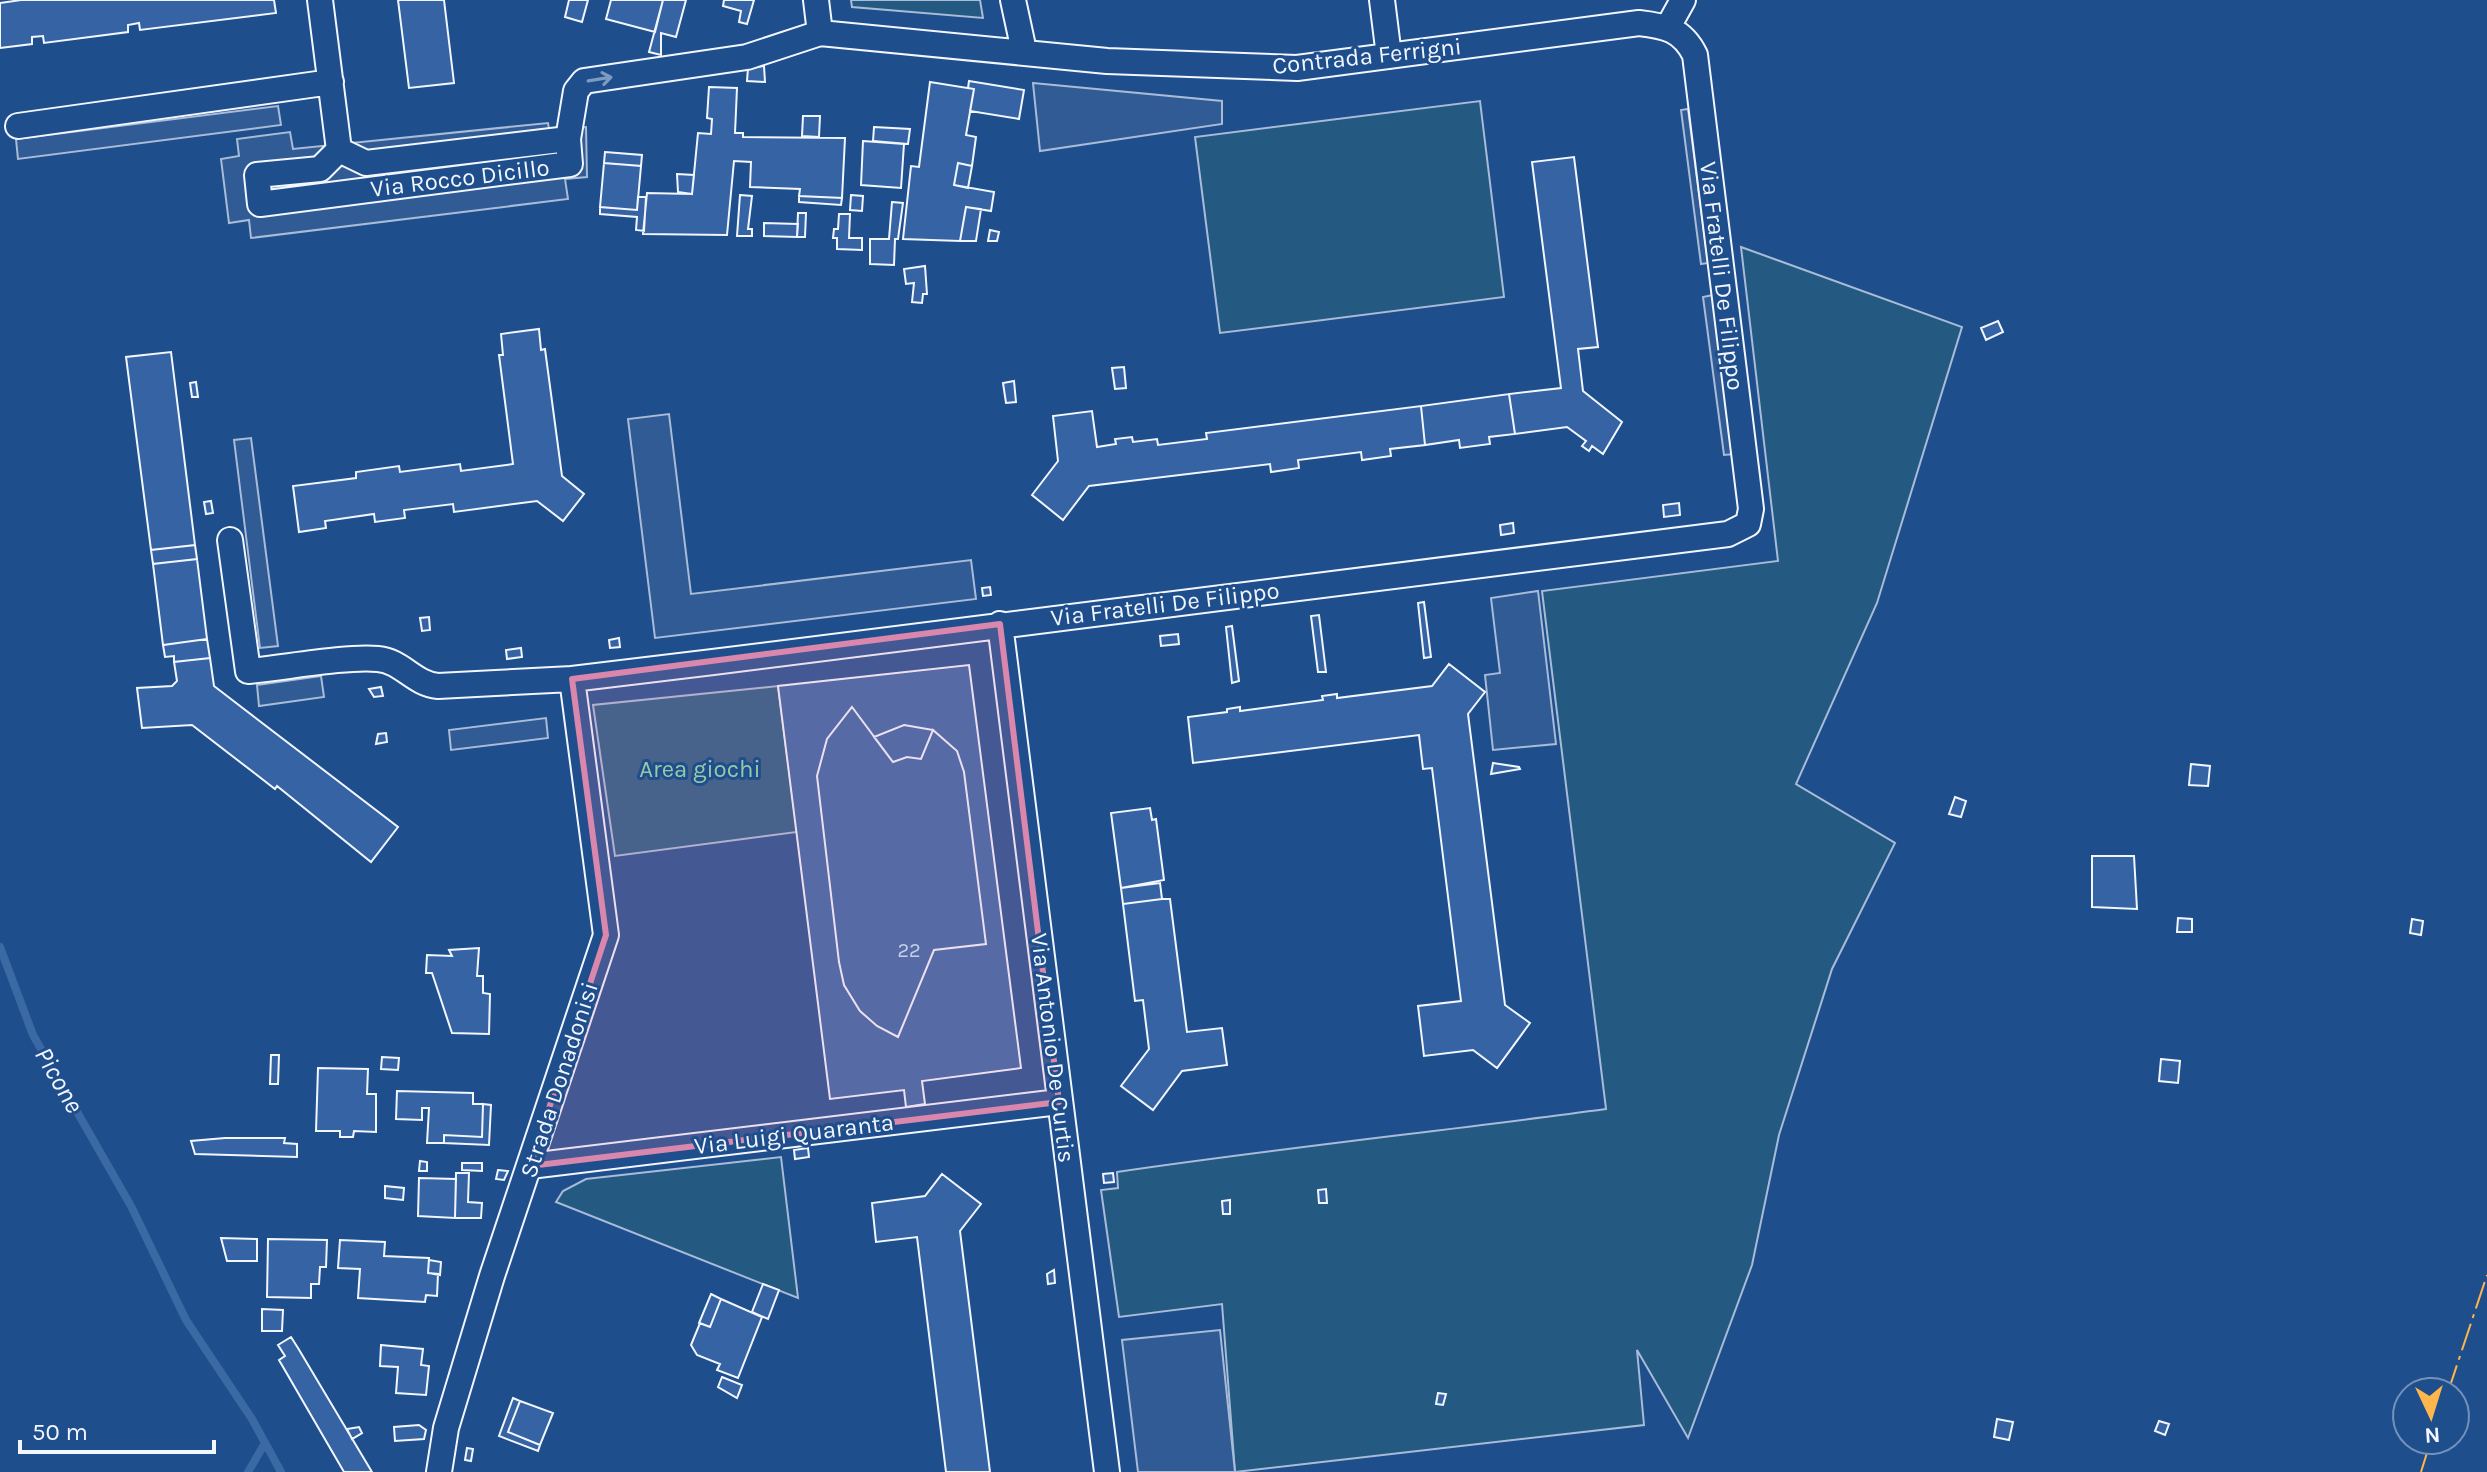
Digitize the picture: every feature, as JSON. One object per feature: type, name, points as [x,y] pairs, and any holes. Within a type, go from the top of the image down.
[{"type":"street","points":[[320,0],[339,150]]},
{"type":"street","points":[[816,0],[820,33]]},
{"type":"street","points":[[1013,0],[1024,51]]},
{"type":"street","points":[[1382,0],[1389,56]]},
{"type":"street","points":[[1668,27],[1683,0]]},
{"type":"street","name":"Contrada Ferrigni","points":[[568,139],[576,91],[584,81],[747,57],[820,33],[1180,66],[1297,68],[1639,23],[1668,27]]},
{"type":"street","name":"Via Fratelli De Filippo","points":[[230,540],[248,671],[378,659],[400,666],[423,684],[572,679],[1728,534],[1748,524],[1751,509],[1695,55],[1687,39],[1668,27]]},
{"type":"street","points":[[18,126],[331,82]]},
{"type":"street","name":"Via Rocco Dicillo","points":[[568,139],[570,164],[260,204],[257,175],[320,169],[339,150],[366,163],[568,139]]},
{"type":"street","name":"Via Antonio De Curtis","points":[[1000,624],[1107,1472]]},
{"type":"street","name":"Strada Donadonisi","points":[[439,1472],[446,1428],[606,935],[572,679]]},
{"type":"street","name":"Via Luigi Quaranta","points":[[530,1166],[1059,1102]]},
{"type":"highlighted area","points":[[1000,624],[1059,1102],[530,1166],[606,935],[572,679]]},
{"type":"green space","points":[[851,0],[980,0],[983,18],[852,7]]},
{"type":"green space","points":[[1480,101],[1504,297],[1220,333],[1195,137]]},
{"type":"green space","points":[[1741,247],[1962,327],[1877,603],[1796,784],[1895,843],[1832,969],[1779,1135],[1752,1265],[1688,1438],[1637,1350],[1644,1425],[1235,1472],[1222,1304],[1119,1317],[1101,1190],[1118,1188],[1117,1172],[1606,1109],[1542,591],[1778,561]]},
{"type":"green space","name":"Area giochi","points":[[778,686],[797,832],[615,856],[593,705]]},
{"type":"green space","points":[[781,1157],[798,1298],[556,1202],[563,1191],[586,1179]]},
{"type":"shaded area","points":[[1033,83],[1222,101],[1222,124],[1040,151]]},
{"type":"shaded area","points":[[278,106],[281,125],[18,159],[16,139]]},
{"type":"shaded area","points":[[1688,109],[1708,263],[1701,264],[1681,110]]},
{"type":"shaded area","points":[[548,123],[549,130],[586,127],[587,177],[565,179],[568,199],[251,238],[249,220],[229,223],[221,159],[239,156],[237,139],[290,132],[293,149]]},
{"type":"shaded area","points":[[1713,295],[1734,454],[1724,455],[1703,297]]},
{"type":"shaded area","points":[[669,414],[691,594],[971,560],[976,599],[655,638],[628,419]]},
{"type":"shaded area","points":[[251,438],[278,646],[260,648],[234,440]]},
{"type":"shaded area","points":[[1538,591],[1556,744],[1493,750],[1485,675],[1500,673],[1491,598]]},
{"type":"shaded area","points":[[321,676],[324,697],[259,706],[257,685]]},
{"type":"shaded area","points":[[546,718],[548,738],[451,750],[449,730]]},
{"type":"shaded area","points":[[1220,1330],[1235,1472],[1138,1472],[1122,1340]]},
{"type":"building","points":[[21,0],[274,0],[276,13],[140,30],[139,23],[128,25],[128,32],[44,43],[43,36],[32,37],[32,44],[0,48],[0,3]]},
{"type":"building","points":[[398,0],[444,0],[454,83],[409,88]]},
{"type":"building","points":[[569,0],[588,0],[582,22],[565,17]]},
{"type":"building","points":[[611,0],[663,0],[655,32],[606,19]]},
{"type":"building","points":[[663,0],[686,0],[676,37],[661,33],[661,55],[649,52]]},
{"type":"building","points":[[724,0],[754,0],[747,24],[739,22],[741,11],[723,6]]},
{"type":"building","points":[[764,66],[765,82],[747,81],[748,68]]},
{"type":"building","points":[[969,81],[1024,90],[1019,119],[970,111],[974,89],[968,88]]},
{"type":"building","points":[[930,82],[974,89],[966,135],[976,137],[972,166],[958,163],[954,185],[994,192],[991,211],[966,207],[960,241],[903,239],[911,166],[919,167]]},
{"type":"building","points":[[709,87],[737,88],[735,133],[743,133],[743,137],[845,138],[842,198],[799,196],[800,189],[750,187],[751,162],[734,161],[727,235],[643,234],[647,193],[692,194],[698,133],[711,134],[712,119],[707,118]]},
{"type":"building","points":[[803,116],[820,116],[819,137],[802,136]]},
{"type":"building","points":[[874,127],[910,129],[908,144],[873,141]]},
{"type":"building","points":[[863,141],[904,144],[901,188],[861,185]]},
{"type":"building","points":[[605,152],[642,155],[641,166],[604,163]]},
{"type":"building","points":[[1574,157],[1598,347],[1578,349],[1583,391],[1622,422],[1603,454],[1592,446],[1589,451],[1582,446],[1586,441],[1567,427],[1515,434],[1509,394],[1561,388],[1532,162]]},
{"type":"building","points":[[604,163],[641,166],[637,210],[600,207]]},
{"type":"building","points":[[958,163],[972,166],[968,188],[954,185]]},
{"type":"building","points":[[677,174],[694,175],[692,194],[678,192]]},
{"type":"building","points":[[740,195],[752,196],[748,229],[752,229],[752,236],[737,236]]},
{"type":"building","points":[[851,195],[863,196],[862,211],[850,210]]},
{"type":"building","points":[[799,196],[842,198],[841,205],[799,202]]},
{"type":"building","points":[[638,197],[646,197],[644,231],[636,230],[637,217],[600,214],[600,207],[637,210]]},
{"type":"building","points":[[892,202],[903,203],[898,239],[895,239],[894,265],[870,264],[870,239],[889,239]]},
{"type":"building","points":[[966,207],[981,209],[976,241],[960,241]]},
{"type":"building","points":[[798,213],[806,213],[805,237],[797,237]]},
{"type":"building","points":[[839,214],[850,214],[849,238],[862,238],[862,250],[837,249],[837,238],[833,238],[834,229],[838,229]]},
{"type":"building","points":[[764,223],[798,224],[797,237],[764,236]]},
{"type":"building","points":[[990,230],[999,232],[997,241],[988,241]]},
{"type":"building","points":[[925,266],[927,294],[923,294],[922,303],[912,302],[914,283],[906,284],[904,269]]},
{"type":"building","points":[[1998,321],[2003,332],[1986,340],[1981,328]]},
{"type":"building","points":[[539,329],[541,350],[545,349],[562,476],[584,494],[563,521],[537,501],[454,512],[453,504],[404,510],[405,518],[375,522],[374,514],[325,521],[326,528],[299,532],[293,486],[356,478],[356,472],[399,466],[400,472],[460,464],[461,471],[513,464],[499,355],[503,355],[501,334]]},
{"type":"building","points":[[171,352],[195,545],[151,550],[126,357]]},
{"type":"building","points":[[1124,367],[1126,388],[1115,389],[1112,368]]},
{"type":"building","points":[[1014,381],[1016,402],[1006,403],[1003,383]]},
{"type":"building","points":[[196,382],[198,397],[192,397],[190,383]]},
{"type":"building","points":[[1509,394],[1515,434],[1489,437],[1490,444],[1460,448],[1459,440],[1425,445],[1421,406]]},
{"type":"building","points":[[1421,406],[1425,445],[1390,449],[1391,456],[1362,460],[1361,452],[1298,460],[1299,468],[1271,472],[1270,464],[1089,486],[1063,520],[1032,495],[1058,461],[1053,416],[1092,411],[1097,447],[1116,444],[1115,439],[1132,437],[1133,442],[1157,439],[1158,445],[1207,439],[1206,433]]},
{"type":"building","points":[[211,501],[213,513],[206,514],[204,502]]},
{"type":"building","points":[[1679,503],[1680,515],[1664,517],[1663,505]]},
{"type":"building","points":[[1513,523],[1514,533],[1501,535],[1500,525]]},
{"type":"building","points":[[195,545],[197,559],[153,564],[151,550]]},
{"type":"building","points":[[197,559],[207,639],[163,645],[153,564]]},
{"type":"building","points":[[990,587],[991,595],[983,596],[982,588]]},
{"type":"building","points":[[1424,602],[1431,657],[1424,658],[1418,603]]},
{"type":"building","points":[[1319,615],[1326,672],[1318,672],[1311,616]]},
{"type":"building","points":[[429,617],[430,630],[422,631],[420,618]]},
{"type":"building","points":[[1232,626],[1239,681],[1232,683],[1226,627]]},
{"type":"building","points":[[1178,634],[1179,644],[1161,646],[1160,636]]},
{"type":"building","points":[[619,638],[620,647],[610,648],[609,640]]},
{"type":"building","points":[[207,639],[210,658],[174,662],[174,656],[165,657],[163,645]]},
{"type":"building","points":[[521,648],[522,657],[507,659],[506,650]]},
{"type":"building","points":[[210,658],[214,686],[398,827],[371,862],[277,786],[275,789],[192,725],[142,728],[137,688],[172,686],[177,681],[174,662]]},
{"type":"building","points":[[1449,664],[1485,692],[1468,714],[1505,1005],[1530,1023],[1497,1068],[1473,1050],[1424,1056],[1418,1006],[1461,1001],[1432,768],[1423,769],[1419,735],[1193,763],[1188,717],[1227,712],[1227,709],[1240,707],[1240,711],[1323,700],[1322,696],[1337,694],[1337,698],[1432,686]]},
{"type":"building","points":[[969,665],[1021,1068],[922,1081],[925,1104],[906,1107],[904,1090],[830,1099],[778,686]]},
{"type":"building","points":[[381,687],[383,696],[374,697],[369,689]]},
{"type":"building","points":[[852,707],[893,762],[907,757],[921,759],[933,730],[957,751],[964,772],[986,944],[934,950],[898,1037],[877,1026],[860,1011],[844,985],[839,962],[817,776],[827,739]]},
{"type":"building","points":[[904,725],[933,730],[921,759],[907,757],[893,762],[874,737]]},
{"type":"building","points":[[386,733],[387,742],[376,744],[378,734]]},
{"type":"building","points":[[1493,763],[1519,767],[1520,769],[1491,774]]},
{"type":"building","points":[[2191,764],[2210,766],[2208,786],[2189,785]]},
{"type":"building","points":[[1955,797],[1966,801],[1961,817],[1949,814]]},
{"type":"building","points":[[1150,808],[1152,820],[1156,819],[1164,880],[1121,888],[1111,813]]},
{"type":"building","points":[[2092,856],[2134,856],[2137,909],[2092,907]]},
{"type":"building","points":[[1160,883],[1162,899],[1123,904],[1121,888]]},
{"type":"building","points":[[1170,899],[1187,1032],[1222,1028],[1227,1065],[1182,1071],[1153,1110],[1121,1086],[1149,1049],[1143,1000],[1135,1001],[1123,904]]},
{"type":"building","points":[[2178,918],[2192,919],[2192,932],[2177,932]]},
{"type":"building","points":[[2412,919],[2423,921],[2421,935],[2410,933]]},
{"type":"building","points":[[479,948],[477,976],[483,976],[483,993],[490,994],[489,1034],[452,1033],[432,973],[426,973],[427,955],[452,956],[449,950]]},
{"type":"building","points":[[271,1055],[279,1055],[278,1084],[270,1084]]},
{"type":"building","points":[[382,1057],[399,1058],[398,1070],[381,1069]]},
{"type":"building","points":[[2161,1059],[2180,1061],[2178,1083],[2159,1081]]},
{"type":"building","points":[[318,1068],[368,1069],[367,1094],[376,1094],[376,1132],[354,1131],[353,1137],[340,1137],[340,1131],[316,1131]]},
{"type":"building","points":[[397,1091],[473,1093],[473,1104],[483,1104],[482,1137],[444,1135],[444,1143],[427,1143],[429,1108],[422,1108],[422,1120],[396,1119]]},
{"type":"building","points":[[483,1104],[491,1105],[489,1145],[444,1143],[444,1135],[482,1137]]},
{"type":"building","points":[[285,1138],[284,1143],[297,1144],[297,1157],[195,1154],[191,1141]]},
{"type":"building","points":[[808,1148],[809,1157],[795,1159],[794,1150]]},
{"type":"building","points":[[420,1161],[427,1162],[427,1171],[419,1171]]},
{"type":"building","points":[[462,1163],[482,1163],[482,1171],[462,1170]]},
{"type":"building","points":[[498,1170],[508,1171],[504,1180],[496,1179]]},
{"type":"building","points":[[456,1173],[469,1173],[468,1202],[482,1203],[481,1218],[455,1218]]},
{"type":"building","points":[[1113,1173],[1114,1182],[1104,1183],[1103,1174]]},
{"type":"building","points":[[942,1174],[981,1204],[960,1231],[990,1472],[946,1472],[917,1237],[876,1242],[872,1203],[925,1196]]},
{"type":"building","points":[[419,1178],[456,1179],[455,1218],[418,1216]]},
{"type":"building","points":[[385,1186],[404,1188],[403,1200],[385,1198]]},
{"type":"building","points":[[1326,1189],[1327,1203],[1319,1203],[1318,1190]]},
{"type":"building","points":[[1230,1200],[1230,1214],[1223,1214],[1222,1201]]},
{"type":"building","points":[[221,1238],[257,1239],[257,1261],[227,1261]]},
{"type":"building","points":[[268,1239],[327,1240],[326,1267],[320,1267],[319,1284],[311,1284],[311,1298],[267,1297]]},
{"type":"building","points":[[340,1240],[385,1242],[384,1256],[429,1258],[428,1273],[438,1274],[437,1296],[426,1295],[425,1302],[358,1298],[360,1269],[338,1268]]},
{"type":"building","points":[[429,1260],[441,1262],[440,1275],[428,1273]]},
{"type":"building","points":[[1054,1270],[1055,1283],[1048,1284],[1047,1274]]},
{"type":"building","points":[[763,1284],[779,1290],[768,1319],[752,1312]]},
{"type":"building","points":[[711,1294],[721,1299],[710,1327],[699,1323]]},
{"type":"building","points":[[721,1299],[762,1317],[738,1378],[717,1370],[720,1364],[697,1355],[691,1345],[700,1323],[710,1327]]},
{"type":"building","points":[[262,1309],[283,1310],[282,1331],[262,1331]]},
{"type":"building","points":[[291,1337],[372,1472],[344,1472],[279,1360],[285,1356],[278,1345]]},
{"type":"building","points":[[381,1345],[423,1349],[421,1365],[429,1366],[426,1395],[396,1393],[398,1367],[380,1366]]},
{"type":"building","points":[[722,1377],[742,1385],[737,1398],[718,1387]]},
{"type":"building","points":[[1438,1393],[1446,1394],[1443,1405],[1436,1404]]},
{"type":"building","points":[[513,1398],[520,1401],[508,1432],[540,1445],[538,1451],[499,1436]]},
{"type":"building","points":[[520,1401],[553,1413],[540,1445],[508,1432]]},
{"type":"building","points":[[1997,1419],[2013,1422],[2009,1440],[1994,1437]]},
{"type":"building","points":[[2159,1421],[2169,1424],[2165,1435],[2155,1431]]},
{"type":"building","points":[[419,1425],[426,1430],[424,1439],[395,1441],[394,1427]]},
{"type":"building","points":[[359,1427],[362,1433],[352,1439],[347,1429]]},
{"type":"building","points":[[467,1448],[473,1449],[471,1461],[465,1460]]},
{"type":"waterway","name":"Picone","points":[[0,947],[33,1035],[131,1206],[186,1320],[252,1419],[281,1472]]},
{"type":"waterway","points":[[248,1472],[265,1443]]},
{"type":"power","points":[[2453,1376],[2487,1275]]},
{"type":"power","points":[[2421,1472],[2426,1456]]}]
